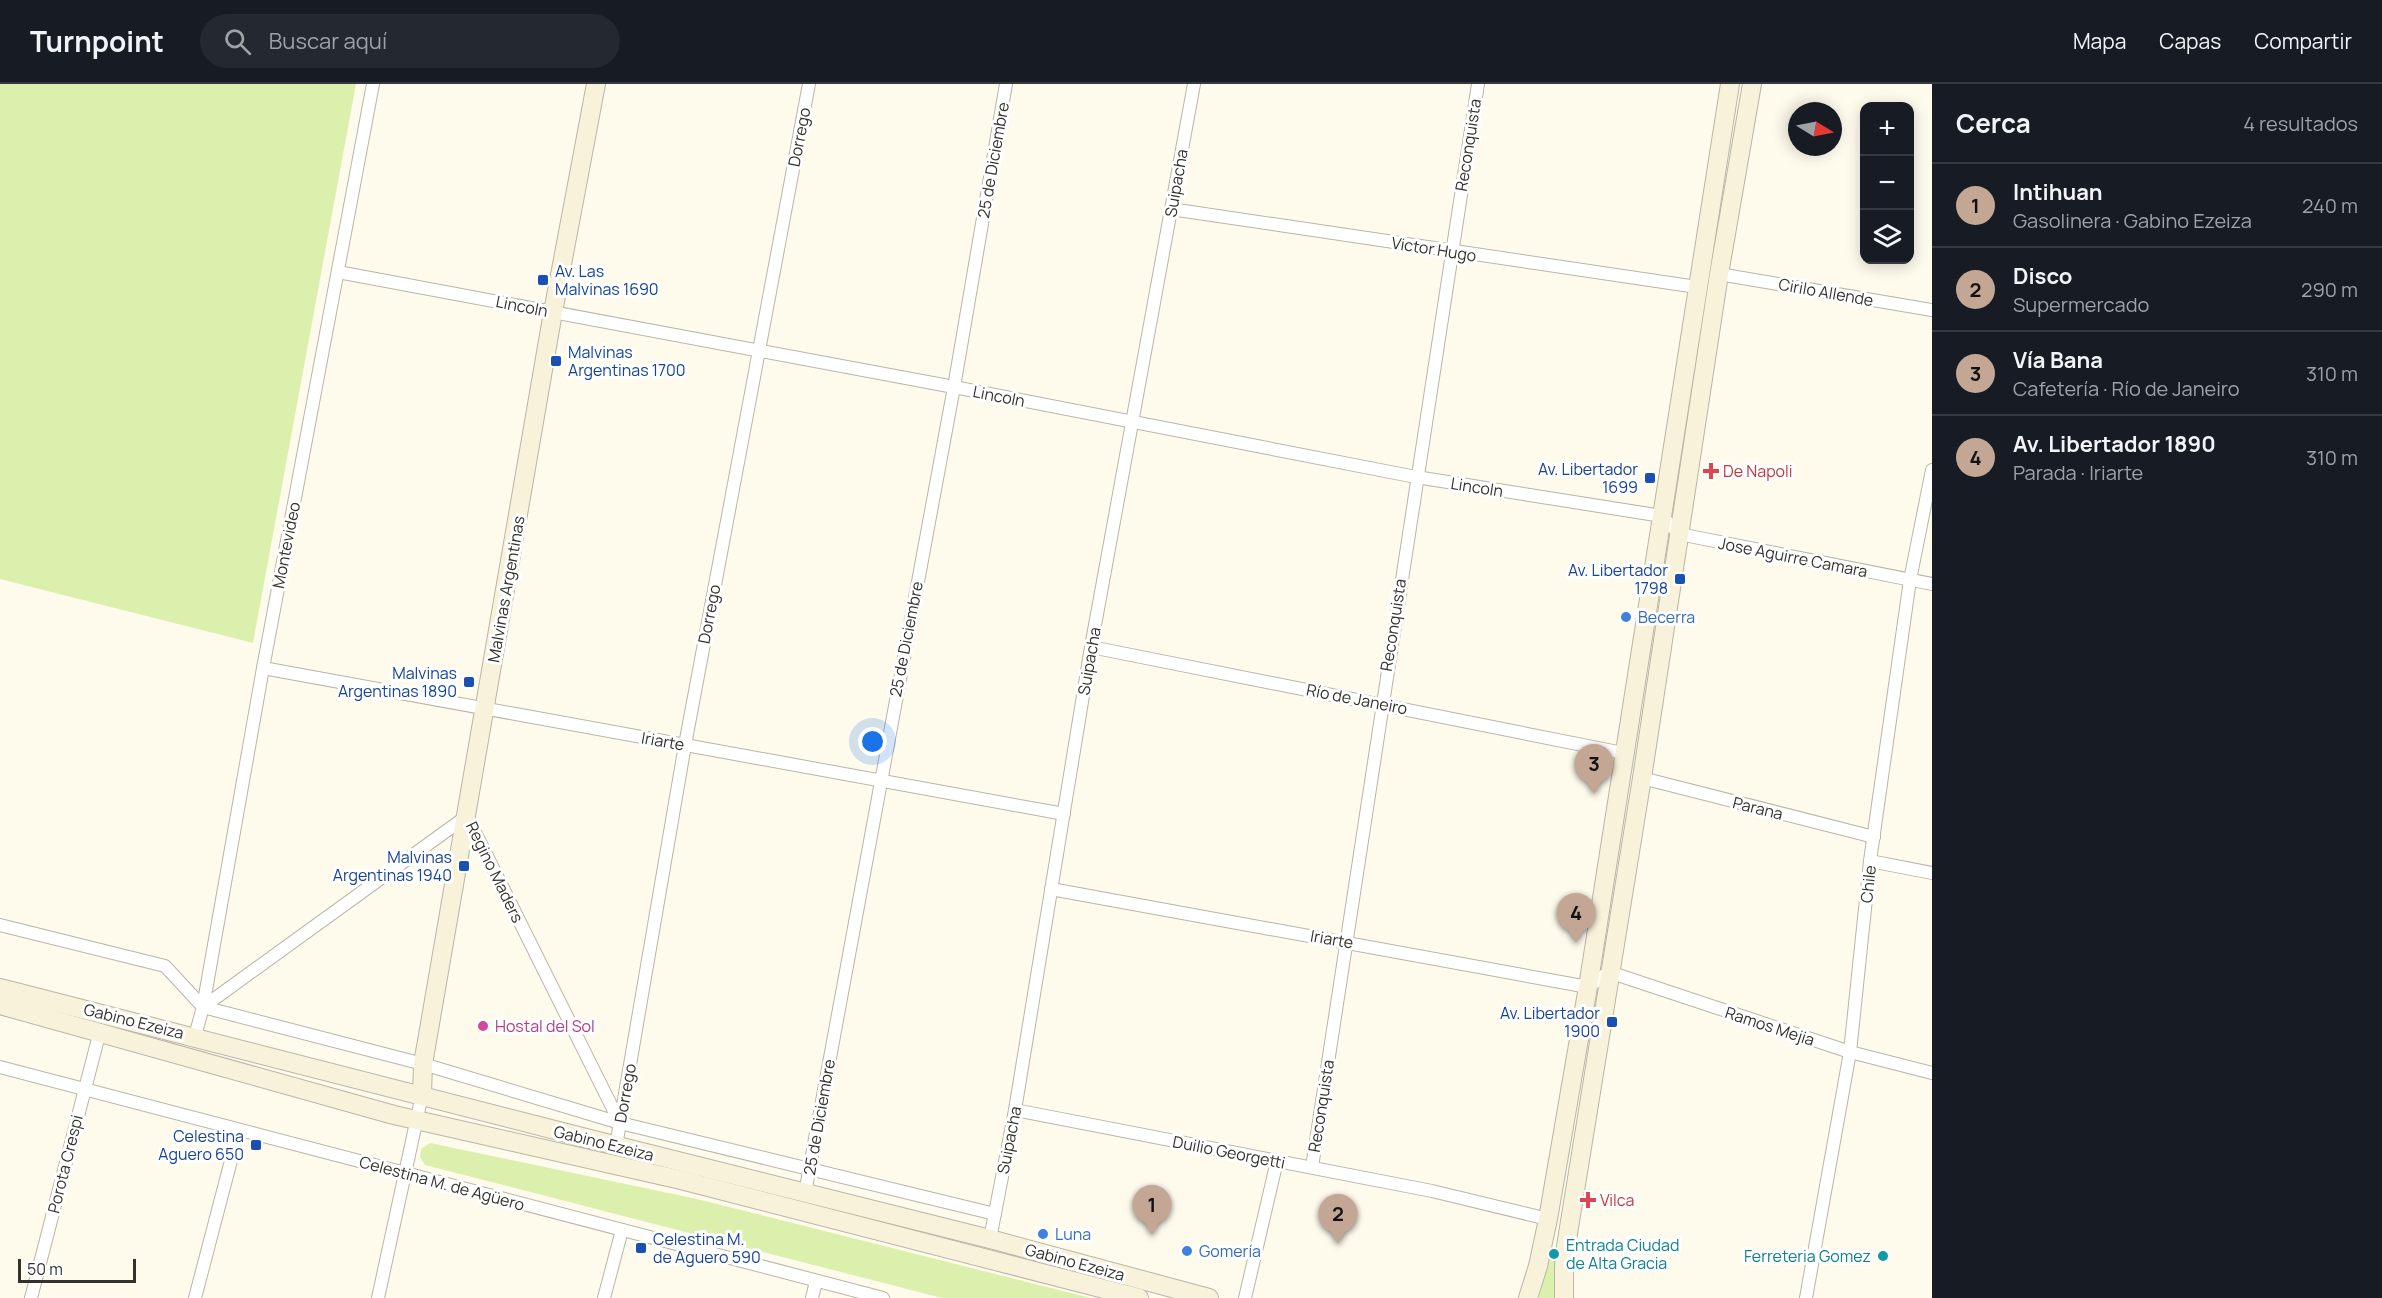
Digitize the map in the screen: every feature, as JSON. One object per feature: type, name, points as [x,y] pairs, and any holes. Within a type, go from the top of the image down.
[{"type":"main road","name":"Malvinas Argentinas","points":[[422,1095],[423,1064],[553,312],[596,84]]},
{"type":"main road","points":[[1528,1298],[1538,1266],[1548,1219],[1588,987],[1730,84]]},
{"type":"main road","points":[[1564,1298],[1566,1246],[1642,778],[1719,274],[1752,84]]},
{"type":"main road","name":"Gabino Ezeiza","points":[[0,987],[616,1146],[990,1239],[1209,1298]]},
{"type":"main road","name":"Gabino Ezeiza","points":[[0,1005],[416,1120],[681,1180],[1140,1298]]},
{"type":"street","name":"Montevideo","points":[[195,1036],[203,1007],[263,668],[373,84]]},
{"type":"street","name":"Dorrego","points":[[616,1146],[685,745],[809,84]]},
{"type":"street","name":"25 de Diciembre","points":[[805,1193],[879,780],[954,387],[1006,84]]},
{"type":"street","name":"Suipacha","points":[[990,1239],[1015,1110],[1091,647],[1194,84]]},
{"type":"street","name":"Reconquista","points":[[1312,1167],[1381,704],[1478,84]]},
{"type":"street","name":"Victor Hugo","points":[[1171,209],[1697,287]]},
{"type":"street","name":"Lincoln","points":[[338,272],[954,387],[1416,477],[1662,516]]},
{"type":"street","name":"Cirilo Allende","points":[[1719,274],[1932,310]]},
{"type":"street","name":"Chile","points":[[1806,1298],[1850,1052],[1870,861],[1910,580],[1932,470]]},
{"type":"street","points":[[1662,516],[1679,534]]},
{"type":"street","name":"Jose Aguirre Camara","points":[[1679,534],[1932,584]]},
{"type":"street","name":"Río de Janeiro","points":[[1091,647],[1623,753]]},
{"type":"street","name":"Iriarte","points":[[263,668],[1064,814]]},
{"type":"street","name":"Parana","points":[[1642,778],[1874,837]]},
{"type":"street","name":"Regino Maders","points":[[203,1007],[467,816],[620,1123]]},
{"type":"street","points":[[1870,861],[1932,873]]},
{"type":"street","name":"Iriarte","points":[[1051,889],[1588,987]]},
{"type":"street","points":[[0,925],[165,966],[203,1007],[423,1064],[620,1123],[995,1214]]},
{"type":"street","points":[[1588,987],[1609,972]]},
{"type":"street","name":"Ramos Mejia","points":[[1609,972],[1850,1052],[1932,1073]]},
{"type":"street","name":"Porota Crespi","points":[[31,1298],[100,1031]]},
{"type":"street","name":"Celestina M. de Agüero","points":[[0,1067],[883,1298]]},
{"type":"street","points":[[378,1298],[422,1095]]},
{"type":"street","name":"Duilio Georgetti","points":[[1015,1110],[1432,1191],[1548,1219]]},
{"type":"street","points":[[195,1298],[238,1130]]},
{"type":"street","points":[[1245,1298],[1277,1161]]},
{"type":"street","points":[[604,1298],[622,1230]]},
{"type":"street","points":[[812,1298],[816,1281]]},
{"type":"green space","points":[[0,84],[356,84],[253,643],[0,579]]},
{"type":"green space","points":[[430,1143],[697,1199],[1091,1298],[942,1298],[425,1165],[420,1157],[421,1149]]},
{"type":"green space","points":[[1551,1247],[1561,1249],[1558,1298],[1539,1298]]},
{"type":"place","name":"Av. Las Malvinas 1690","points":[[543,280]]},
{"type":"place","name":"Malvinas Argentinas 1700","points":[[556,361]]},
{"type":"place","name":"De Napoli","points":[[1711,471]]},
{"type":"place","name":"Av. Libertador 1699","points":[[1650,478]]},
{"type":"place","name":"Av. Libertador 1798","points":[[1680,579]]},
{"type":"place","name":"Becerra","points":[[1626,617]]},
{"type":"place","name":"Malvinas Argentinas 1890","points":[[469,682]]},
{"type":"place","name":"Vía Bana","points":[[1594,794]]},
{"type":"place","name":"Malvinas Argentinas 1940","points":[[464,866]]},
{"type":"place","name":"Av. Libertador 1890","points":[[1576,943]]},
{"type":"place","name":"Av. Libertador 1900","points":[[1612,1022]]},
{"type":"place","name":"Hostal del Sol","points":[[483,1026]]},
{"type":"place","name":"Celestina Aguero 650","points":[[256,1145]]},
{"type":"place","name":"Vilca","points":[[1588,1200]]},
{"type":"place","name":"Luna","points":[[1043,1234]]},
{"type":"place","name":"Intihuan","points":[[1152,1235]]},
{"type":"place","name":"Disco","points":[[1338,1244]]},
{"type":"place","name":"Celestina M. de Aguero 590","points":[[641,1248]]},
{"type":"place","name":"Gomería","points":[[1187,1251]]},
{"type":"place","name":"Entrada Ciudad de Alta Gracia","points":[[1554,1254]]},
{"type":"place","name":"Ferreteria Gomez","points":[[1883,1256]]}]
